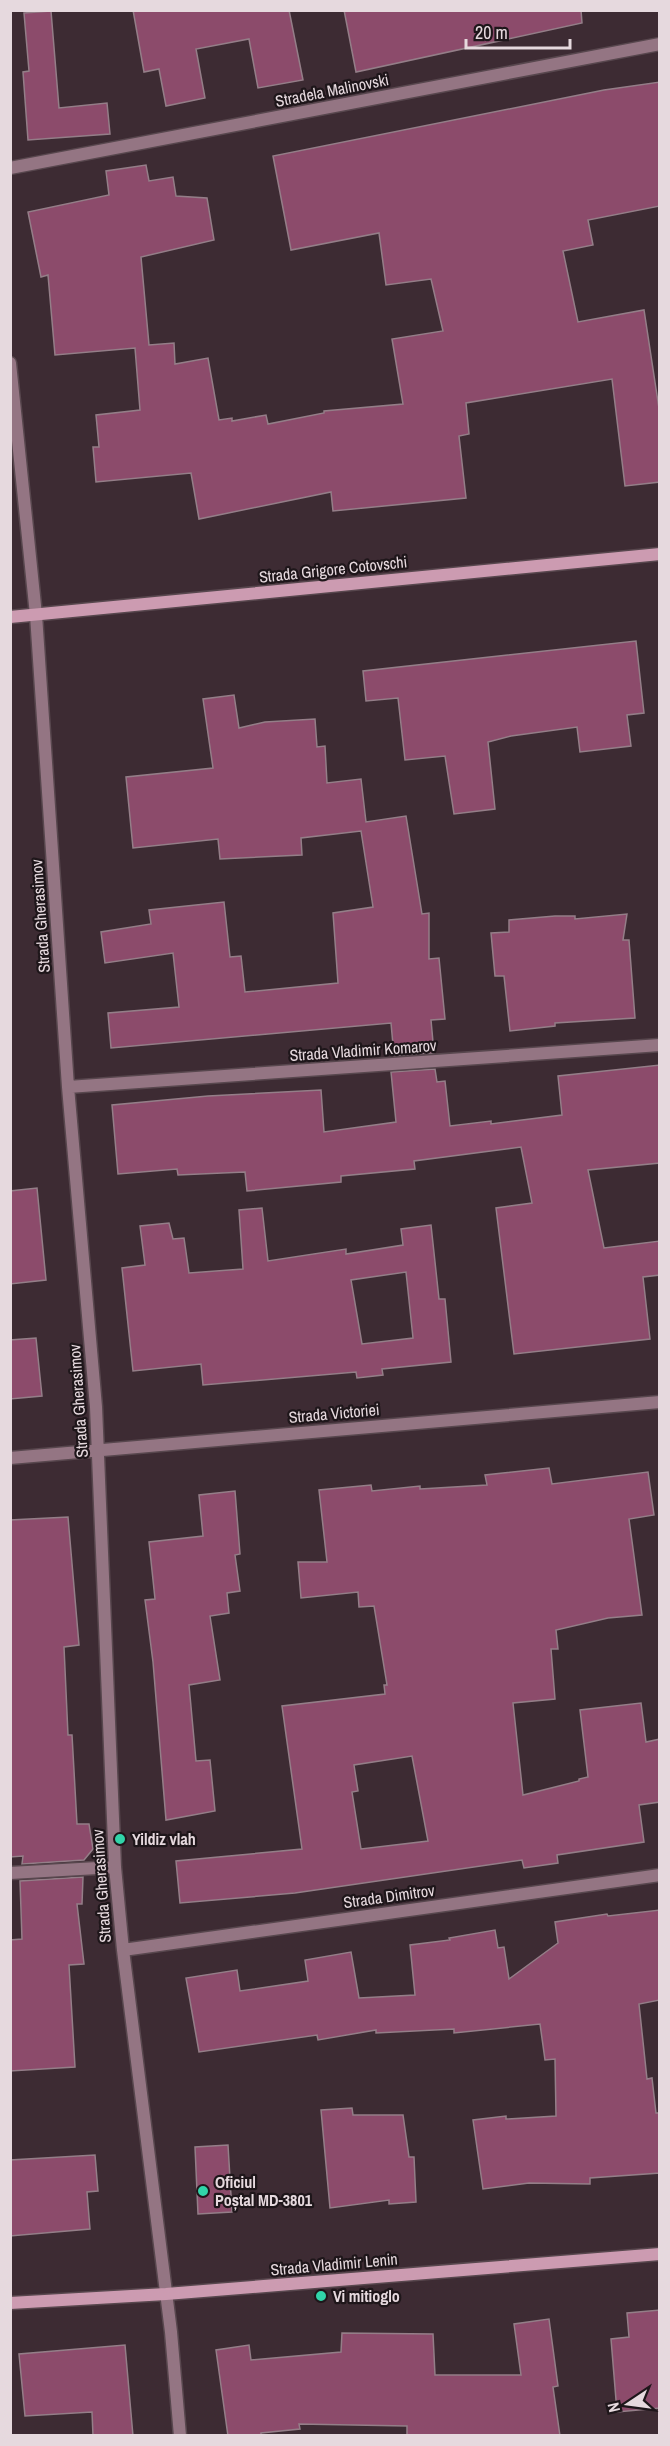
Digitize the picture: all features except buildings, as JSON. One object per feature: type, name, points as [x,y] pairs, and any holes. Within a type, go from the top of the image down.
[{"type":"street","name":"Stradela Malinovski","points":[[10,168],[660,44]]},
{"type":"street","name":"Strada Gherasimov","points":[[10,363],[36,615],[68,1087],[99,1450],[115,1867],[123,1950],[166,2294],[180,2436]]},
{"type":"street","name":"Strada Grigore Cotovschi","points":[[10,617],[660,554]]},
{"type":"street","name":"Strada Vladimir Komarov","points":[[68,1087],[660,1045]]},
{"type":"street","name":"Strada Victoriei","points":[[10,1458],[660,1402]]},
{"type":"street","points":[[10,1873],[115,1867]]},
{"type":"street","name":"Strada Dimitrov","points":[[123,1950],[660,1875]]},
{"type":"street","name":"Strada Vladimir Lenin","points":[[10,2303],[166,2294],[660,2254]]},
{"type":"place","name":"Yildiz vlah","points":[[120,1839]]},
{"type":"place","name":"Oficiul Poștal MD-3801","points":[[203,2191]]},
{"type":"place","name":"Vi mitioglo","points":[[321,2296]]}]
